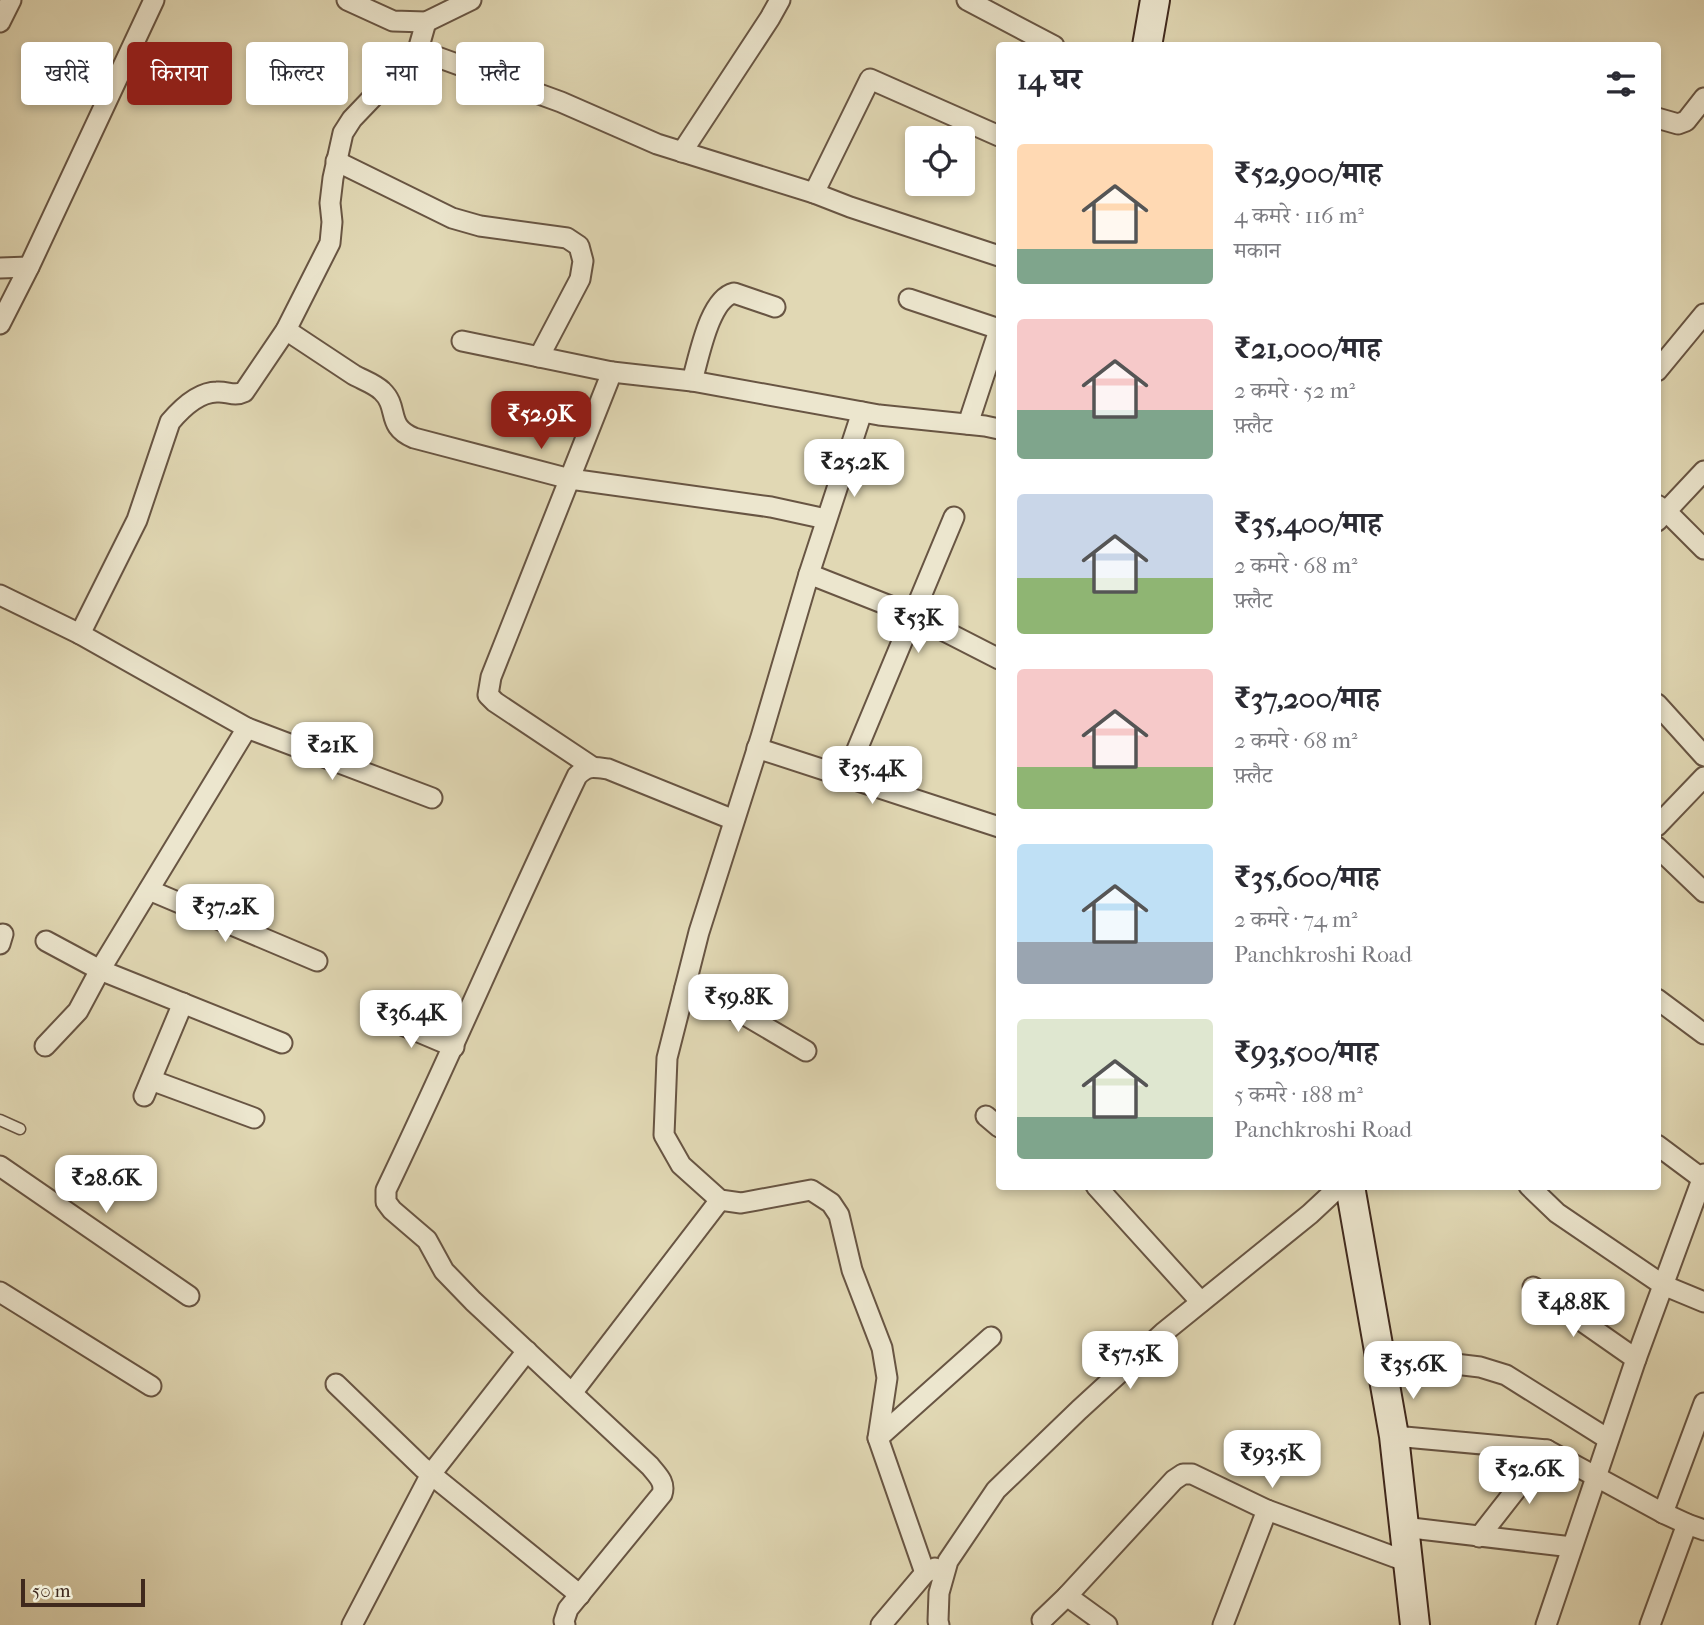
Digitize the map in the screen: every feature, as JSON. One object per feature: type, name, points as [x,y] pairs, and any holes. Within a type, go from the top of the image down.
[{"type":"street","points":[[0,22],[11,0]]},
{"type":"street","points":[[0,324],[154,0]]},
{"type":"street","points":[[347,0],[393,21],[426,22],[471,0]]},
{"type":"street","points":[[682,152],[780,0]]},
{"type":"street","points":[[967,0],[1046,42]]},
{"type":"street","points":[[1148,42],[1154,0]]},
{"type":"street","points":[[420,42],[426,22]]},
{"type":"street","points":[[442,59],[561,102],[657,144],[814,193],[996,255]]},
{"type":"street","points":[[814,193],[870,79],[996,135]]},
{"type":"street","points":[[1661,119],[1678,124],[1686,121],[1704,98]]},
{"type":"street","points":[[80,634],[137,520],[170,422],[201,396],[215,391],[236,396],[244,393],[286,330],[330,243],[330,204],[343,132],[365,105]]},
{"type":"street","points":[[336,161],[452,218],[480,226],[567,238],[579,247],[583,261],[580,279],[539,357]]},
{"type":"street","points":[[0,268],[29,267]]},
{"type":"street","points":[[692,381],[712,314],[727,295],[734,293],[775,307]]},
{"type":"street","points":[[909,299],[996,329]]},
{"type":"street","points":[[1661,364],[1704,314]]},
{"type":"street","points":[[286,330],[381,390],[390,400],[397,427],[414,438],[570,479],[771,507],[827,519]]},
{"type":"street","points":[[968,424],[996,339]]},
{"type":"street","points":[[462,341],[612,372],[692,381],[879,415],[996,429]]},
{"type":"street","points":[[612,372],[491,677],[488,695],[590,766],[608,769],[734,820]]},
{"type":"street","points":[[862,412],[809,574],[699,932],[667,1058],[664,1135],[681,1165],[720,1200],[741,1203],[811,1190],[831,1203],[839,1215],[852,1270],[884,1358],[887,1378],[878,1438],[925,1573]]},
{"type":"street","points":[[1661,511],[1704,471]]},
{"type":"street","points":[[1661,513],[1704,549]]},
{"type":"street","points":[[845,776],[954,517]]},
{"type":"street","points":[[809,574],[913,615],[996,657]]},
{"type":"street","points":[[0,595],[80,634],[247,728],[432,798]]},
{"type":"street","points":[[1661,708],[1704,756]]},
{"type":"street","points":[[45,1046],[78,1011],[100,970],[247,728]]},
{"type":"street","points":[[757,747],[996,826]]},
{"type":"street","points":[[565,1625],[568,1609],[662,1494],[663,1482],[650,1466],[444,1271],[427,1240],[386,1202],[386,1190],[454,1047],[551,830],[577,776],[590,766]]},
{"type":"street","points":[[1661,822],[1704,777]]},
{"type":"street","points":[[1661,851],[1704,891]]},
{"type":"street","points":[[149,890],[317,961]]},
{"type":"street","points":[[46,941],[100,970],[282,1043]]},
{"type":"street","points":[[685,988],[745,1015],[806,1051]]},
{"type":"street","points":[[1661,1002],[1704,1034]]},
{"type":"street","points":[[183,1003],[147,1088],[254,1118]]},
{"type":"street","points":[[383,1017],[454,1047]]},
{"type":"street","points":[[1546,1625],[1636,1359],[1703,1177],[1661,1149]]},
{"type":"street","points":[[0,1166],[189,1296]]},
{"type":"street","points":[[1100,1190],[1201,1302]]},
{"type":"street","points":[[939,1625],[939,1593],[948,1561],[996,1490],[1163,1333],[1336,1190]]},
{"type":"street","points":[[1351,1190],[1394,1436],[1415,1625]]},
{"type":"street","points":[[1533,1190],[1557,1213],[1663,1285],[1704,1302]]},
{"type":"street","points":[[572,1393],[720,1200]]},
{"type":"street","points":[[1534,1287],[1636,1359]]},
{"type":"street","points":[[0,1292],[151,1386]]},
{"type":"street","points":[[878,1438],[991,1337]]},
{"type":"street","points":[[352,1625],[431,1474],[527,1352]]},
{"type":"street","points":[[1438,1362],[1480,1367],[1506,1375],[1608,1439]]},
{"type":"street","points":[[336,1384],[431,1474],[580,1595]]},
{"type":"street","points":[[1663,1513],[1704,1403]]},
{"type":"street","points":[[1394,1436],[1547,1450],[1663,1513],[1695,1527],[1650,1625]]},
{"type":"street","points":[[1479,1537],[1547,1450]]},
{"type":"street","points":[[1042,1620],[1068,1596],[1174,1480],[1183,1474],[1192,1474],[1267,1510],[1408,1562]]},
{"type":"street","points":[[1223,1625],[1267,1510]]},
{"type":"street","points":[[1403,1527],[1572,1547]]},
{"type":"street","points":[[881,1625],[925,1573],[948,1561]]},
{"type":"street","points":[[1068,1596],[1107,1625]]},
{"type":"lane","points":[[0,1120],[20,1129]]}]
